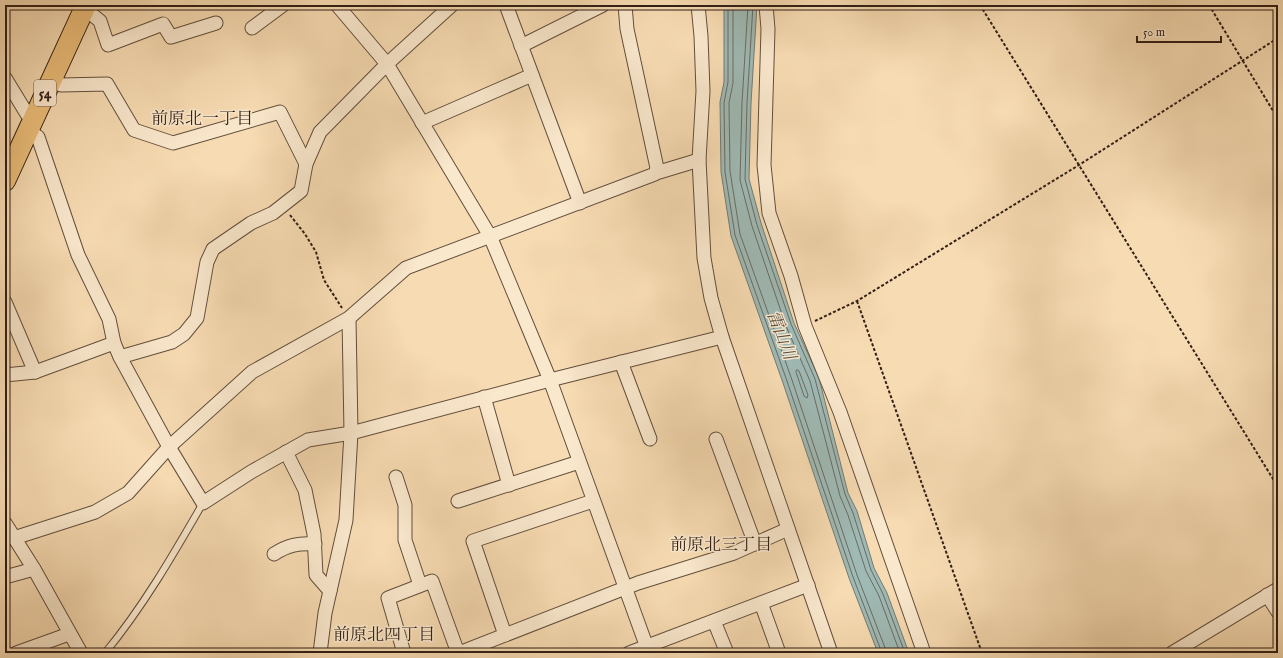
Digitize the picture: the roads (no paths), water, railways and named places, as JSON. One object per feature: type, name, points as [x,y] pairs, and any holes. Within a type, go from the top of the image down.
[{"type":"main road","name":"54","points":[[5,181],[85,6]]},
{"type":"street","points":[[252,28],[283,5]]},
{"type":"street","points":[[337,5],[387,64],[490,236],[550,380],[648,650]]},
{"type":"street","points":[[120,357],[172,342],[184,334],[197,318],[207,262],[214,249],[251,223],[273,213],[301,191],[306,164],[320,132],[387,64],[452,5]]},
{"type":"street","points":[[506,5],[580,203]]},
{"type":"street","points":[[521,46],[602,5]]},
{"type":"street","points":[[625,5],[627,29],[657,168],[656,173]]},
{"type":"street","points":[[698,5],[703,91],[699,160],[704,258],[711,298],[722,336],[770,470],[788,528],[831,653]]},
{"type":"street","points":[[766,5],[768,29],[764,165],[769,213],[776,239],[791,276],[805,326],[840,412],[924,653]]},
{"type":"street","points":[[85,6],[100,21],[108,45],[163,24],[171,37],[216,23]]},
{"type":"street","points":[[422,123],[532,75]]},
{"type":"street","points":[[53,77],[61,85],[107,84],[134,130],[173,143],[280,112],[306,164]]},
{"type":"street","points":[[5,78],[27,114],[38,137],[78,255],[109,319],[114,343],[120,357],[169,447],[203,503],[251,472],[308,440],[350,433],[722,336]]},
{"type":"street","points":[[14,538],[95,512],[128,493],[169,447],[252,372],[349,318],[406,268],[649,178],[656,173],[699,160]]},
{"type":"street","points":[[5,302],[35,372]]},
{"type":"street","points":[[320,653],[330,591],[346,520],[350,433],[349,318]]},
{"type":"street","points":[[5,375],[35,372],[114,343]]},
{"type":"street","points":[[621,362],[650,439]]},
{"type":"street","points":[[484,397],[508,485]]},
{"type":"street","points":[[716,439],[754,544]]},
{"type":"street","points":[[286,452],[305,490],[314,534],[316,575],[330,591]]},
{"type":"street","points":[[458,501],[579,462]]},
{"type":"street","points":[[396,477],[405,505],[404,540],[420,585]]},
{"type":"street","points":[[504,635],[473,541],[593,501]]},
{"type":"street","points":[[5,523],[34,569],[81,653]]},
{"type":"street","points":[[404,653],[388,598],[432,581],[459,653],[638,583],[734,553],[788,528]]},
{"type":"street","points":[[274,554],[287,546],[299,543],[315,544]]},
{"type":"street","points":[[5,577],[34,569]]},
{"type":"street","points":[[629,653],[648,650],[714,621],[808,585]]},
{"type":"street","points":[[1172,653],[1273,592],[1278,612]]},
{"type":"street","points":[[761,603],[779,653]]},
{"type":"street","points":[[714,621],[727,653]]},
{"type":"street","points":[[16,653],[69,634]]},
{"type":"lane","points":[[105,653],[130,622],[203,503]]},
{"type":"water","name":"雷山川","points":[[724,5],[757,5],[751,103],[749,179],[761,223],[794,323],[819,378],[848,493],[857,511],[874,568],[887,593],[909,653],[878,653],[849,578],[783,383],[731,236],[721,172],[720,102],[724,82]]},
{"type":"district","name":"前原北一丁目","points":[[202,118]]},
{"type":"district","name":"前原北三丁目","points":[[721,544]]},
{"type":"district","name":"前原北四丁目","points":[[384,634]]}]
